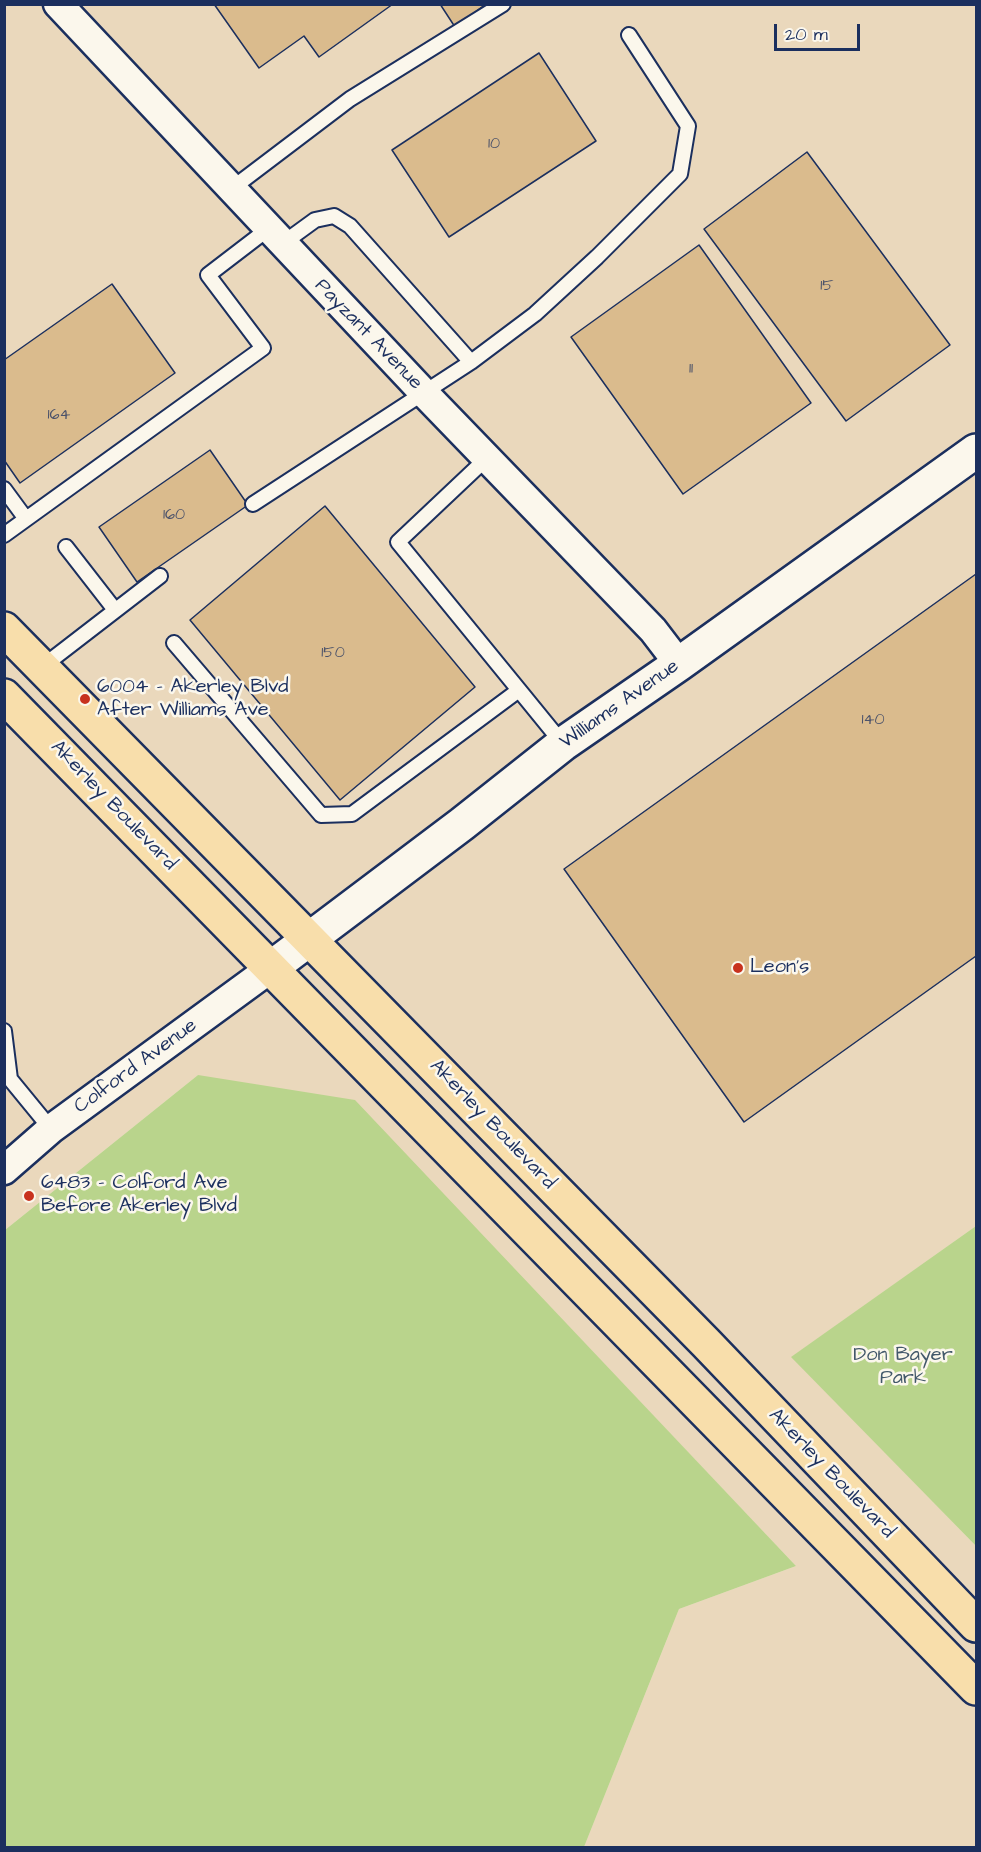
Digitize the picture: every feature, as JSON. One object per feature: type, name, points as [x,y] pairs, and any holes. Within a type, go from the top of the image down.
[{"type":"main road","name":"Akerley Boulevard","points":[[4,628],[706,1343],[976,1625]]},
{"type":"main road","name":"Akerley Boulevard","points":[[4,696],[976,1688]]},
{"type":"street","name":"Payzant Avenue","points":[[58,4],[230,190],[653,630],[680,664]]},
{"type":"street","name":"Williams Avenue","points":[[271,968],[563,744],[680,664],[976,451]]},
{"type":"street","name":"Colford Avenue","points":[[4,1170],[51,1129],[271,968]]},
{"type":"lane","points":[[230,190],[350,99],[502,4]]},
{"type":"lane","points":[[253,504],[471,362],[535,314],[597,257],[680,174],[688,126],[629,35]]},
{"type":"lane","points":[[4,535],[263,348],[208,275],[275,236],[315,220],[334,216],[350,226],[471,362]]},
{"type":"lane","points":[[487,458],[398,542],[563,744]]},
{"type":"lane","points":[[4,489],[26,519]]},
{"type":"lane","points":[[66,547],[115,610]]},
{"type":"lane","points":[[42,667],[160,576]]},
{"type":"lane","points":[[174,643],[321,815],[352,814],[519,690]]},
{"type":"lane","points":[[4,1031],[7,1078],[51,1129]]},
{"type":"shaded area","points":[[5,5],[976,5],[976,1226],[792,1357],[976,1546],[976,1847],[584,1847],[679,1609],[796,1566],[525,1281],[198,1075],[5,1230]]},
{"type":"green space","points":[[198,1075],[355,1100],[796,1566],[679,1609],[584,1847],[5,1847],[5,1230]]},
{"type":"green space","name":"Don Bayer Park","points":[[976,1226],[976,1546],[791,1357]]},
{"type":"building","points":[[214,4],[393,4],[319,57],[304,36],[259,68]]},
{"type":"building","points":[[440,4],[486,4],[455,27]]},
{"type":"building","points":[[539,53],[596,141],[449,237],[392,150]]},
{"type":"building","points":[[807,152],[950,345],[846,421],[704,229]]},
{"type":"building","points":[[699,245],[811,403],[683,494],[571,337]]},
{"type":"building","points":[[112,284],[175,373],[20,483],[4,460],[4,360]]},
{"type":"building","points":[[210,450],[248,505],[137,582],[99,527]]},
{"type":"building","points":[[325,506],[475,687],[340,800],[190,620]]},
{"type":"building","points":[[976,574],[976,956],[744,1122],[564,869]]},
{"type":"place","name":"6004 - Akerley Blvd After Williams Ave","points":[[85,699]]},
{"type":"place","name":"Leon's","points":[[738,968]]},
{"type":"place","name":"6483 - Colford Ave Before Akerley Blvd","points":[[29,1196]]}]
